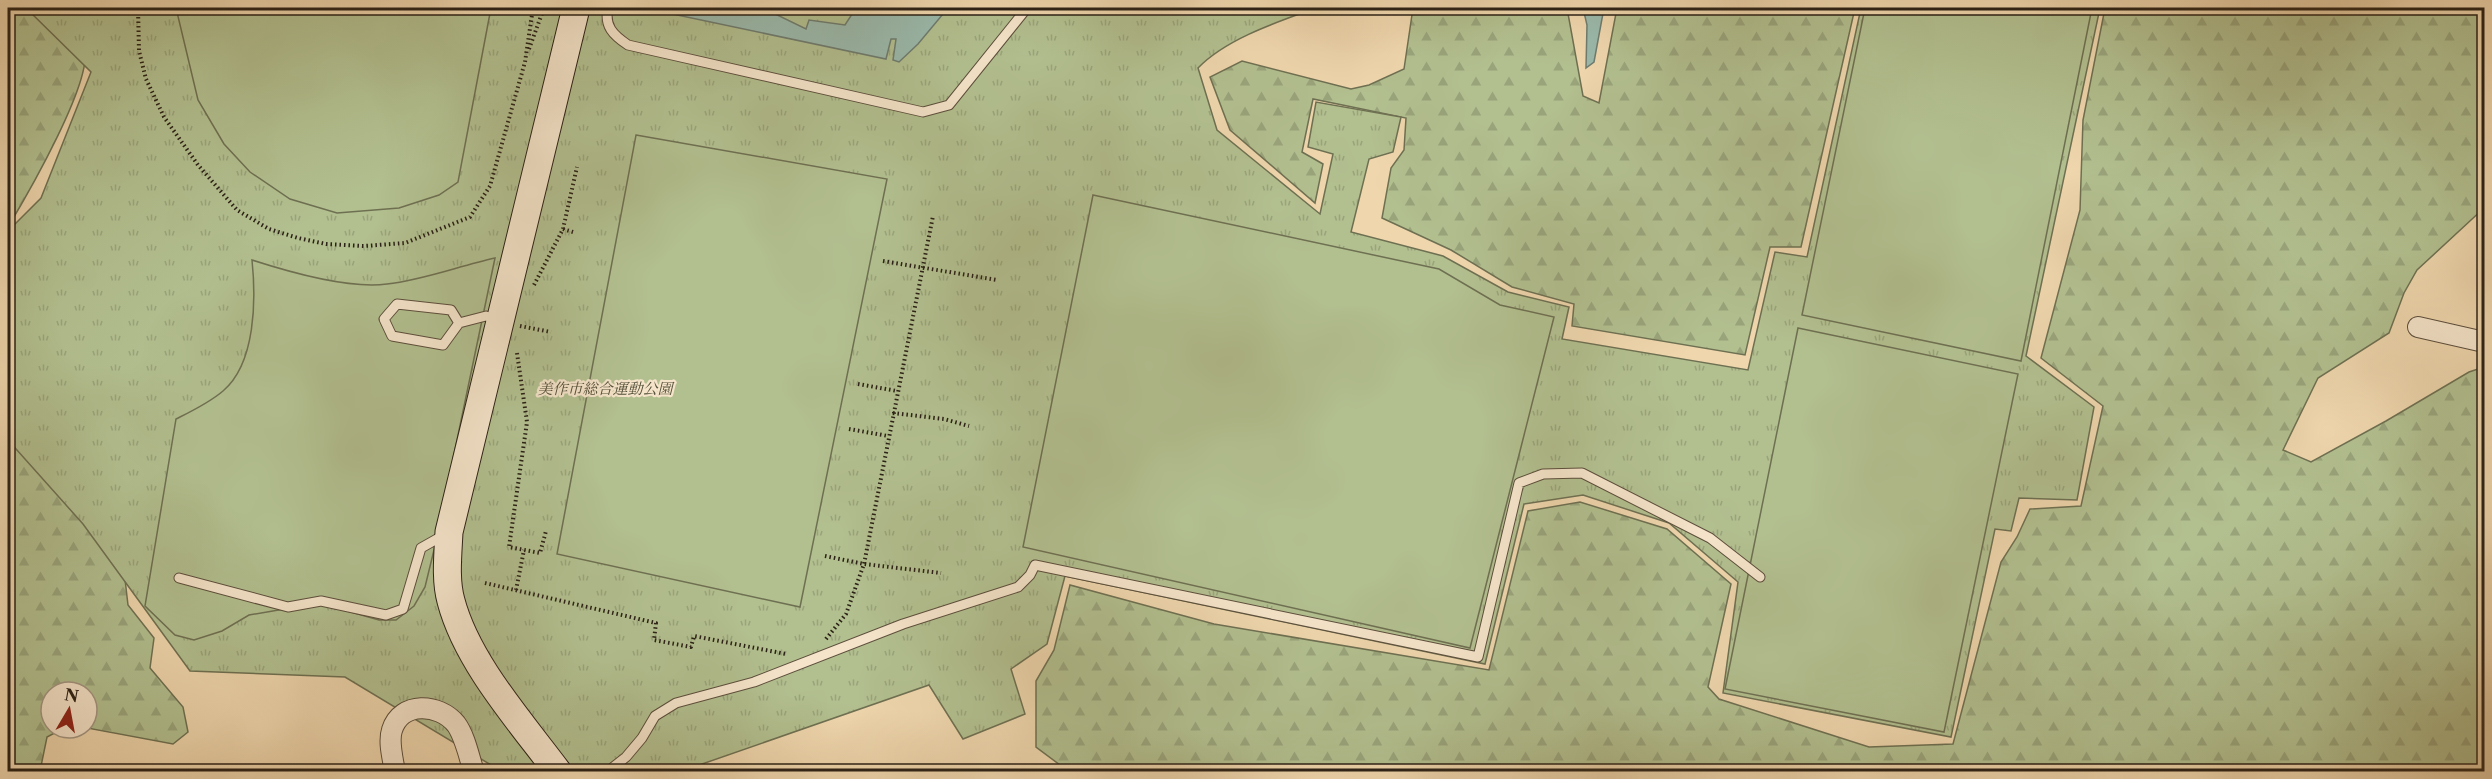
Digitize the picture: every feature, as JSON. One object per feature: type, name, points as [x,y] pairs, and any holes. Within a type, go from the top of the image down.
[{"type":"street","points":[[558,771],[481,669],[450,600],[448,570],[449,532],[576,8]]},
{"type":"street","points":[[2418,327],[2484,342]]},
{"type":"street","points":[[395,771],[391,751],[392,730],[400,716],[416,708],[432,708],[445,713],[457,725],[474,771]]},
{"type":"lane","points":[[608,8],[606,17],[611,33],[627,45],[923,112],[949,105],[1027,8]]},
{"type":"lane","points":[[459,323],[451,310],[397,304],[384,319],[392,336],[443,345],[459,323],[486,316],[501,321]]},
{"type":"lane","points":[[607,771],[626,758],[642,738],[655,716],[676,703],[754,682],[903,624],[1018,588],[1030,575],[1035,565],[1478,657],[1520,483],[1543,474],[1582,473],[1710,538],[1760,577]]},
{"type":"lane","points":[[179,578],[288,607],[321,601],[386,615],[403,609],[421,549],[449,532]]},
{"type":"path","points":[[138,8],[139,51],[146,79],[164,117],[198,165],[237,210],[269,229],[326,244],[364,246],[405,243],[470,217],[490,186],[526,57],[544,8]]},
{"type":"path","points":[[526,57],[533,8]]},
{"type":"path","points":[[530,293],[563,229],[577,168]]},
{"type":"path","points":[[825,640],[846,615],[864,564],[933,216]]},
{"type":"path","points":[[563,229],[573,232]]},
{"type":"path","points":[[884,261],[997,280]]},
{"type":"path","points":[[501,321],[551,332]]},
{"type":"path","points":[[516,346],[529,422],[509,547],[540,554],[546,531]]},
{"type":"path","points":[[858,384],[897,391]]},
{"type":"path","points":[[893,413],[944,419],[969,426]]},
{"type":"path","points":[[849,429],[888,436]]},
{"type":"path","points":[[516,590],[524,550]]},
{"type":"path","points":[[825,556],[864,564],[941,573]]},
{"type":"path","points":[[485,583],[656,623],[654,640],[691,647],[694,636],[786,654]]},
{"type":"green space","points":[[8,8],[59,8],[82,41],[85,61],[70,109],[8,227]]},
{"type":"green space","name":"美作市総合運動公園","points":[[26,8],[1316,8],[1269,25],[1237,40],[1198,68],[1217,130],[1320,214],[1333,154],[1308,147],[1316,102],[1401,117],[1393,152],[1369,159],[1351,232],[1443,256],[1508,292],[1569,307],[1562,339],[1748,370],[1775,252],[1807,257],[1861,8],[2100,8],[2026,356],[2094,407],[2077,500],[2019,498],[2011,531],[1995,529],[1951,737],[1723,693],[1738,582],[1669,523],[1583,495],[1524,504],[1485,664],[1065,576],[1047,644],[1011,669],[1025,714],[963,739],[929,685],[682,771],[501,771],[345,677],[190,671],[83,524],[8,440],[8,231],[41,198],[91,72]]},
{"type":"green space","points":[[176,8],[491,8],[458,182],[439,195],[399,208],[337,213],[290,199],[250,172],[224,144],[198,100]]},
{"type":"green space","points":[[1413,8],[1567,8],[1583,96],[1599,103],[1617,8],[1855,8],[1801,247],[1770,247],[1745,355],[1572,326],[1574,304],[1512,287],[1451,250],[1382,218],[1391,168],[1404,150],[1406,118],[1313,99],[1302,152],[1323,164],[1315,203],[1230,130],[1210,77],[1242,61],[1351,89],[1369,85],[1404,69]]},
{"type":"green space","points":[[1865,8],[2092,8],[2021,361],[1802,315]]},
{"type":"green space","points":[[2105,8],[2484,8],[2484,208],[2417,270],[2404,293],[2389,333],[2318,378],[2283,450],[2311,462],[2469,372],[2484,367],[2484,771],[1208,772],[1186,767],[1173,772],[1068,771],[1036,747],[1036,681],[1054,650],[1070,585],[1214,624],[1489,670],[1528,511],[1580,502],[1667,529],[1731,584],[1708,687],[1719,699],[1869,747],[1953,744],[2001,562],[2017,537],[2030,509],[2081,506],[2103,406],[2041,358],[2080,210],[2083,120]]},
{"type":"green space","points":[[636,135],[887,179],[800,607],[557,554]]},
{"type":"green space","points":[[1093,195],[1439,269],[1500,305],[1554,317],[1470,648],[1023,547]]},
{"type":"green space","points":[[495,258],[434,550],[425,587],[414,606],[396,620],[379,620],[319,603],[249,615],[222,631],[194,640],[175,635],[145,606],[176,419],[223,391],[234,379],[242,364],[248,348],[253,311],[252,260],[283,270],[337,282],[372,285],[414,279]]},
{"type":"green space","points":[[1798,328],[2018,374],[1944,732],[1725,689]]},
{"type":"green space","points":[[8,377],[121,545],[128,605],[154,638],[150,668],[183,707],[188,732],[173,744],[99,730],[99,680],[39,680],[39,740],[46,740],[40,771],[8,771]]},
{"type":"shaded area","points":[[644,8],[765,9],[806,29],[809,20],[845,25],[856,8],[948,8],[918,44],[899,62],[893,60],[896,39],[891,39],[886,59]]},
{"type":"shaded area","points":[[1583,8],[1604,8],[1594,62],[1586,68],[1587,25]]}]
